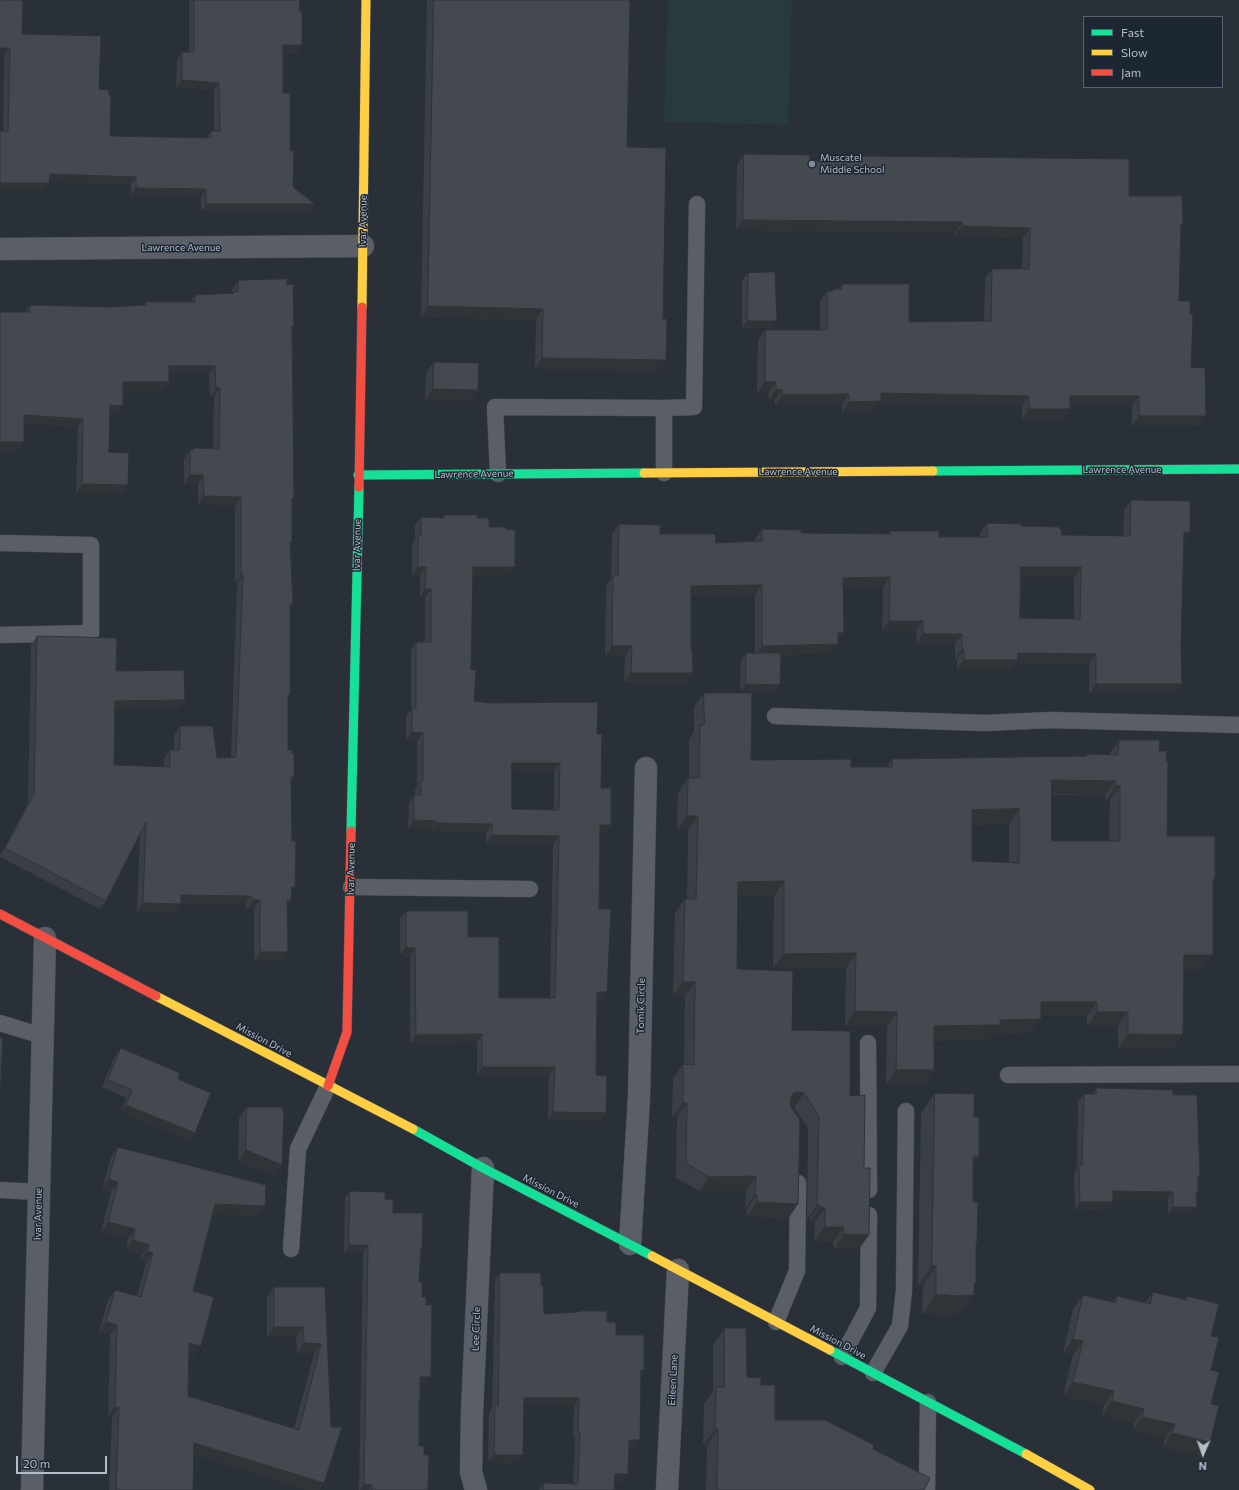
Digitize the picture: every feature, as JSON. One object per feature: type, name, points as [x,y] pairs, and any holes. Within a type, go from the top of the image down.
[{"type":"street","name":"Ivar Avenue","points":[[328,1086],[347,1032],[363,246],[366,0]]},
{"type":"street","name":"Lawrence Avenue","points":[[0,249],[363,246]]},
{"type":"street","name":"Lawrence Avenue","points":[[358,475],[1239,469]]},
{"type":"street","name":"Tomik Circle","points":[[630,1244],[640,1098],[646,768]]},
{"type":"street","name":"Mission Drive","points":[[0,914],[328,1086],[382,1112],[483,1168],[1011,1445],[1090,1490]]},
{"type":"street","name":"Ivar Avenue","points":[[32,1490],[45,938]]},
{"type":"street","name":"Lee Circle","points":[[476,1490],[471,1472],[472,1413],[483,1168]]},
{"type":"street","name":"Eileen Lane","points":[[668,1490],[678,1270]]},
{"type":"lane","points":[[498,474],[495,407],[694,407],[697,204]]},
{"type":"lane","points":[[664,408],[664,473]]},
{"type":"lane","points":[[0,543],[91,545],[91,633],[0,635]]},
{"type":"lane","points":[[775,716],[985,722],[1050,720],[1239,725]]},
{"type":"lane","points":[[351,887],[530,889]]},
{"type":"lane","points":[[0,1023],[42,1036]]},
{"type":"lane","points":[[842,1357],[868,1308],[868,1043]]},
{"type":"lane","points":[[1008,1075],[1239,1074]]},
{"type":"lane","points":[[291,1249],[298,1149],[328,1086]]},
{"type":"lane","points":[[873,1373],[900,1326],[902,1312],[904,1290],[906,1111]]},
{"type":"lane","points":[[776,1322],[797,1271],[798,1171]]},
{"type":"lane","points":[[0,1190],[38,1192]]},
{"type":"lane","points":[[927,1490],[928,1402]]},
{"type":"green space","points":[[668,0],[792,0],[788,125],[664,122]]},
{"type":"building","points":[[0,0],[23,0],[22,34],[101,36],[99,89],[109,90],[109,95],[111,95],[110,136],[211,138],[211,131],[220,131],[219,83],[182,80],[182,52],[194,52],[194,0],[300,0],[299,11],[302,11],[302,45],[283,45],[283,93],[290,93],[290,151],[294,151],[293,187],[315,204],[206,204],[206,189],[136,188],[136,177],[50,174],[49,183],[0,183],[0,131],[8,131],[10,48],[0,48]]},
{"type":"building","points":[[434,0],[630,0],[627,147],[666,148],[663,319],[667,319],[666,360],[542,358],[543,309],[428,306]]},
{"type":"building","points":[[744,154],[810,155],[810,161],[860,161],[860,156],[1129,159],[1129,196],[1182,196],[1183,224],[1181,224],[1179,301],[1190,301],[1190,314],[1193,314],[1191,368],[1205,367],[1206,416],[1139,416],[1139,396],[1070,396],[1070,409],[1029,409],[1029,396],[881,393],[881,401],[849,402],[849,394],[782,395],[782,390],[776,389],[776,382],[765,382],[765,330],[827,330],[827,291],[842,289],[842,284],[909,284],[909,322],[991,321],[992,269],[1029,269],[1030,228],[962,226],[962,222],[743,220]]},
{"type":"building","points":[[775,272],[777,321],[747,321],[748,273]]},
{"type":"building","points":[[287,279],[287,285],[293,284],[294,326],[292,326],[294,499],[292,499],[292,542],[290,542],[293,604],[290,604],[290,695],[288,695],[288,750],[292,750],[292,753],[294,753],[294,777],[291,777],[292,841],[296,841],[295,887],[292,887],[291,901],[287,901],[288,952],[260,952],[260,900],[253,900],[251,896],[181,895],[181,904],[143,903],[146,822],[106,901],[5,848],[34,794],[37,636],[117,638],[116,671],[184,670],[185,700],[115,701],[114,765],[170,767],[170,750],[180,750],[180,726],[213,726],[217,758],[236,757],[243,575],[241,575],[241,497],[204,496],[203,475],[190,475],[190,450],[193,450],[193,448],[219,449],[220,388],[216,388],[215,366],[169,366],[169,382],[123,382],[123,406],[110,405],[109,452],[129,453],[128,485],[82,484],[83,419],[24,415],[24,442],[0,442],[0,312],[30,312],[30,305],[108,307],[146,305],[146,302],[195,302],[195,295],[234,293],[234,291],[238,292],[238,281]]},
{"type":"building","points":[[434,362],[479,363],[478,390],[433,389]]},
{"type":"building","points":[[1131,500],[1190,501],[1190,533],[1184,532],[1181,646],[1182,684],[1096,684],[1096,654],[1018,653],[1018,660],[964,660],[962,634],[923,633],[923,621],[889,621],[890,577],[843,578],[844,633],[838,633],[838,644],[762,646],[762,585],[691,586],[691,650],[693,673],[631,673],[632,646],[612,646],[613,576],[618,576],[619,524],[660,525],[660,534],[715,534],[716,543],[762,541],[762,529],[801,530],[801,533],[890,534],[890,531],[939,531],[939,537],[987,537],[987,523],[1060,527],[1060,530],[1062,530],[1061,535],[1130,536]],"holes":[[[1021,567],[1081,567],[1080,619],[1020,618]]]},
{"type":"building","points":[[444,515],[477,515],[477,518],[489,518],[489,527],[506,527],[506,529],[515,530],[515,567],[473,567],[471,670],[476,670],[474,701],[490,703],[598,702],[597,734],[602,734],[601,788],[611,788],[611,825],[600,825],[599,909],[611,909],[607,992],[597,992],[596,1075],[607,1076],[606,1113],[553,1112],[555,1067],[482,1067],[482,1034],[416,1035],[415,948],[406,947],[406,911],[468,911],[468,937],[499,937],[499,998],[555,998],[559,836],[492,835],[492,824],[437,823],[437,821],[414,820],[414,795],[421,795],[421,781],[423,781],[423,733],[412,732],[412,708],[416,708],[416,642],[431,642],[431,589],[425,589],[426,567],[418,567],[418,536],[421,536],[421,517],[444,518]],"holes":[[[512,763],[560,763],[559,810],[512,809]]]},
{"type":"building","points":[[746,653],[781,653],[780,685],[746,684]]},
{"type":"building","points":[[704,693],[752,693],[751,760],[851,759],[851,767],[892,767],[892,759],[1087,756],[1087,754],[1118,755],[1119,740],[1160,740],[1159,751],[1167,751],[1166,761],[1168,761],[1167,836],[1215,836],[1215,879],[1213,879],[1213,955],[1184,955],[1183,1035],[1128,1034],[1128,1012],[1097,1012],[1097,1002],[1041,1002],[1041,1019],[1000,1020],[1000,1025],[934,1026],[934,1070],[896,1070],[897,1012],[855,1011],[856,953],[784,954],[784,881],[738,882],[737,969],[793,971],[792,1030],[850,1031],[850,1096],[865,1095],[864,1168],[870,1168],[869,1235],[844,1234],[843,1227],[825,1227],[825,1208],[817,1205],[819,1117],[804,1093],[794,1093],[790,1102],[791,1107],[800,1120],[798,1204],[757,1202],[757,1195],[755,1194],[756,1176],[709,1177],[686,1163],[687,1103],[683,1103],[683,1064],[694,1065],[695,982],[683,982],[685,899],[696,899],[698,816],[687,816],[688,778],[699,778],[700,725],[704,725]],"holes":[[[1052,780],[1115,781],[1116,786],[1120,786],[1120,841],[1052,841]],[[1019,809],[1019,863],[972,861],[972,810]]]},
{"type":"building","points":[[0,1038],[3,1038],[0,1100]]},
{"type":"building","points":[[121,1048],[180,1073],[178,1079],[211,1093],[195,1133],[126,1105],[132,1090],[108,1080]]},
{"type":"building","points":[[1096,1088],[1173,1090],[1173,1095],[1197,1095],[1200,1176],[1198,1176],[1198,1192],[1196,1192],[1197,1207],[1173,1207],[1173,1192],[1113,1191],[1113,1202],[1080,1202],[1079,1165],[1082,1165],[1084,1094],[1096,1094]]},
{"type":"building","points":[[935,1093],[974,1094],[974,1117],[979,1117],[979,1157],[973,1157],[973,1202],[978,1202],[976,1283],[974,1283],[974,1295],[936,1295],[936,1266],[932,1266]]},
{"type":"building","points":[[247,1107],[282,1107],[282,1110],[284,1110],[282,1165],[246,1150]]},
{"type":"building","points":[[118,1147],[266,1185],[265,1206],[215,1204],[193,1291],[214,1297],[201,1346],[189,1343],[188,1396],[299,1430],[321,1344],[304,1343],[303,1327],[274,1327],[274,1287],[325,1287],[331,1427],[342,1427],[324,1483],[194,1443],[193,1490],[116,1490],[119,1407],[115,1407],[117,1325],[106,1322],[115,1290],[141,1297],[153,1253],[147,1251],[149,1245],[133,1240],[135,1229],[108,1222],[118,1182],[109,1179]]},
{"type":"building","points":[[350,1191],[385,1192],[385,1199],[393,1200],[393,1213],[423,1213],[419,1281],[422,1283],[422,1297],[426,1297],[426,1305],[432,1305],[431,1377],[420,1377],[419,1446],[424,1446],[424,1455],[429,1455],[428,1490],[372,1490],[372,1485],[364,1485],[368,1245],[349,1245]]},
{"type":"building","points":[[500,1273],[541,1273],[544,1314],[579,1311],[607,1311],[607,1322],[616,1322],[616,1335],[644,1335],[644,1370],[641,1370],[640,1440],[629,1440],[628,1474],[615,1474],[614,1490],[543,1490],[544,1483],[578,1484],[580,1432],[578,1430],[579,1398],[524,1398],[523,1455],[494,1455],[495,1406],[498,1406]]},
{"type":"building","points":[[1153,1292],[1186,1300],[1187,1296],[1219,1304],[1211,1336],[1219,1337],[1211,1370],[1219,1372],[1211,1404],[1219,1406],[1210,1442],[1172,1433],[1175,1424],[1142,1417],[1144,1409],[1112,1401],[1114,1391],[1073,1382],[1083,1341],[1073,1339],[1083,1295],[1116,1303],[1117,1296],[1150,1304]]},
{"type":"building","points":[[725,1328],[746,1328],[747,1377],[761,1378],[761,1385],[775,1385],[775,1420],[825,1420],[874,1445],[873,1449],[930,1478],[924,1490],[717,1490],[718,1429],[715,1429],[716,1387],[724,1387]]},
{"type":"traffic: fast","points":[[933,471],[1239,469]]},
{"type":"traffic: fast","points":[[358,475],[644,473]]},
{"type":"traffic: fast","points":[[351,831],[359,487]]},
{"type":"traffic: fast","points":[[413,1129],[483,1168],[652,1256]]},
{"type":"traffic: fast","points":[[830,1350],[1026,1454]]},
{"type":"traffic: slow","points":[[362,307],[366,0]]},
{"type":"traffic: slow","points":[[644,473],[933,471]]},
{"type":"traffic: slow","points":[[156,996],[413,1129]]},
{"type":"traffic: slow","points":[[652,1256],[830,1350]]},
{"type":"traffic: slow","points":[[1026,1454],[1090,1490]]},
{"type":"traffic: jam","points":[[359,487],[362,307]]},
{"type":"traffic: jam","points":[[328,1086],[347,1032],[351,831]]},
{"type":"traffic: jam","points":[[0,914],[156,996]]},
{"type":"place","name":"Muscatel Middle School","points":[[812,164]]}]
